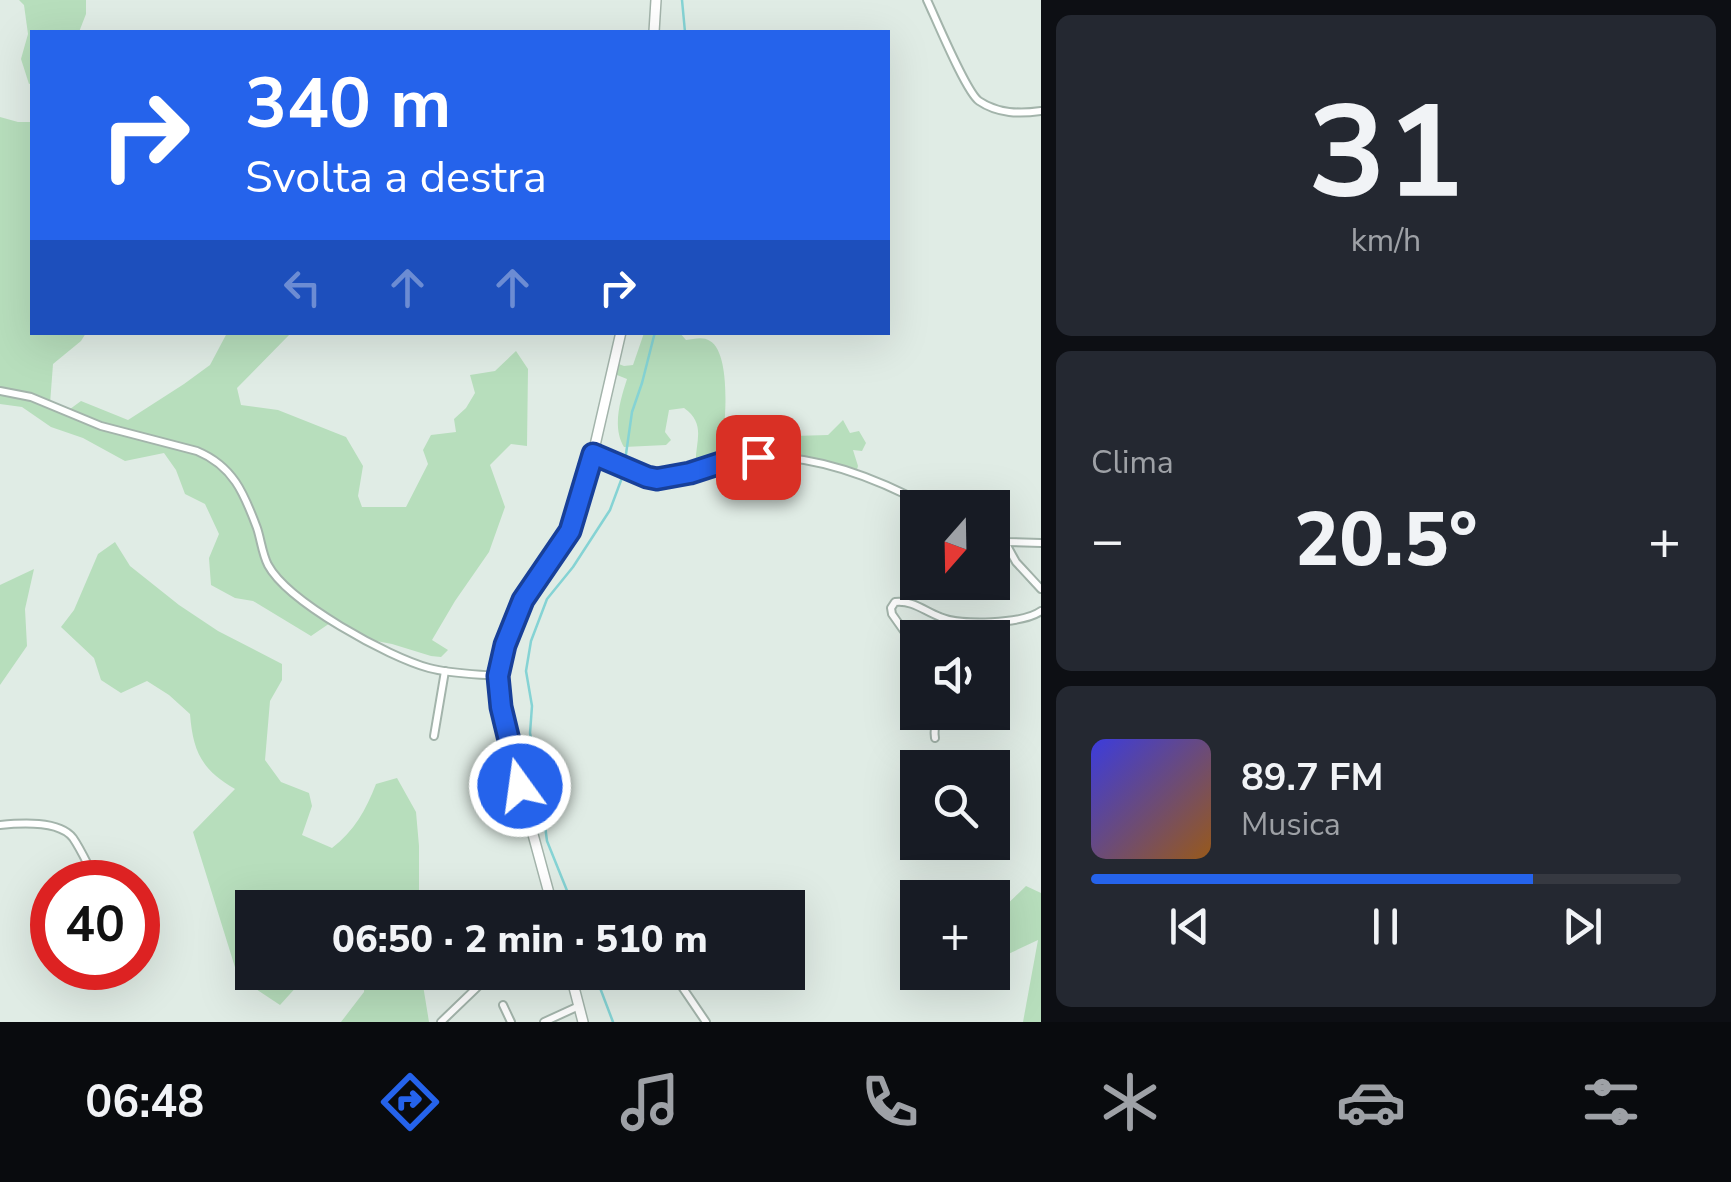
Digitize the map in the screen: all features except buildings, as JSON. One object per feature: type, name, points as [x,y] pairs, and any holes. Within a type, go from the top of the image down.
[{"type":"street","points":[[654,30],[656,0]]},
{"type":"street","points":[[927,0],[977,100],[1014,115],[1041,111]]},
{"type":"street","points":[[548,890],[509,746],[498,676],[505,645],[523,600],[570,531],[593,454],[620,335]]},
{"type":"street","points":[[0,391],[31,397],[101,426],[211,457],[238,484],[258,529],[265,558],[278,579],[314,608],[367,642],[422,667],[498,676]]},
{"type":"street","points":[[593,454],[647,477],[668,478],[730,460],[786,458],[856,474],[900,494]]},
{"type":"street","points":[[1010,542],[1041,543]]},
{"type":"street","points":[[1010,551],[1041,588]]},
{"type":"street","points":[[900,625],[890,608],[895,602],[908,602],[952,620]]},
{"type":"street","points":[[994,620],[1024,618],[1041,611]]},
{"type":"street","points":[[434,736],[445,671]]},
{"type":"street","points":[[933,730],[935,738]]},
{"type":"street","points":[[0,825],[62,829],[71,835],[85,860]]},
{"type":"street","points":[[441,1022],[474,990]]},
{"type":"street","points":[[575,990],[583,1022]]},
{"type":"street","points":[[684,990],[706,1022]]},
{"type":"street","points":[[503,1006],[511,1022]]},
{"type":"street","points":[[544,1022],[579,1006]]},
{"type":"green space","points":[[19,0],[86,0],[80,30],[30,30],[29,84],[21,59],[28,34],[24,5]]},
{"type":"green space","points":[[0,117],[30,122],[30,335],[85,335],[53,364],[50,404],[66,412],[81,401],[128,420],[210,365],[226,335],[289,335],[237,388],[241,405],[278,410],[346,437],[363,466],[358,496],[362,507],[406,507],[428,464],[423,450],[431,435],[456,432],[454,419],[475,393],[470,375],[495,371],[516,351],[528,369],[527,446],[511,444],[490,465],[505,507],[489,552],[432,640],[448,650],[441,657],[371,640],[336,619],[311,636],[253,601],[235,598],[211,585],[209,558],[219,534],[205,504],[185,494],[164,453],[125,461],[83,438],[51,427],[22,407],[0,404]]},
{"type":"green space","points":[[643,335],[682,335],[686,340],[710,341],[720,357],[725,382],[724,429],[756,439],[774,432],[828,435],[843,420],[850,433],[859,431],[866,443],[862,451],[853,450],[856,473],[812,461],[758,457],[697,471],[698,430],[684,408],[669,410],[665,432],[671,440],[666,445],[624,447],[618,422],[627,379],[615,370],[616,363],[633,365]]},
{"type":"green space","points":[[115,542],[130,566],[179,605],[218,631],[282,664],[282,680],[270,701],[265,760],[281,782],[309,793],[312,806],[302,835],[332,848],[358,819],[376,784],[397,778],[416,812],[419,890],[235,890],[235,967],[193,832],[235,789],[214,775],[201,759],[190,714],[147,681],[121,693],[101,680],[94,658],[61,627],[74,610],[98,554]]},
{"type":"green space","points":[[34,569],[25,609],[27,646],[0,685],[0,585]]},
{"type":"green space","points":[[1026,886],[1041,893],[1041,1022],[1023,1022],[1038,940],[1010,953],[1010,901]]},
{"type":"green space","points":[[258,990],[294,990],[280,1005]]},
{"type":"green space","points":[[424,990],[429,1022],[341,1022],[364,992]]},
{"type":"waterway","points":[[682,0],[685,30]]},
{"type":"waterway","points":[[625,461],[632,412],[654,335]]},
{"type":"waterway","points":[[567,890],[547,841],[530,733],[532,706],[526,671],[531,641],[547,599],[610,510],[623,475]]},
{"type":"waterway","points":[[601,990],[613,1022]]},
{"type":"route","points":[[520,786],[501,707],[498,676],[505,645],[523,600],[570,531],[593,454],[657,479],[730,460],[758,457]]}]
